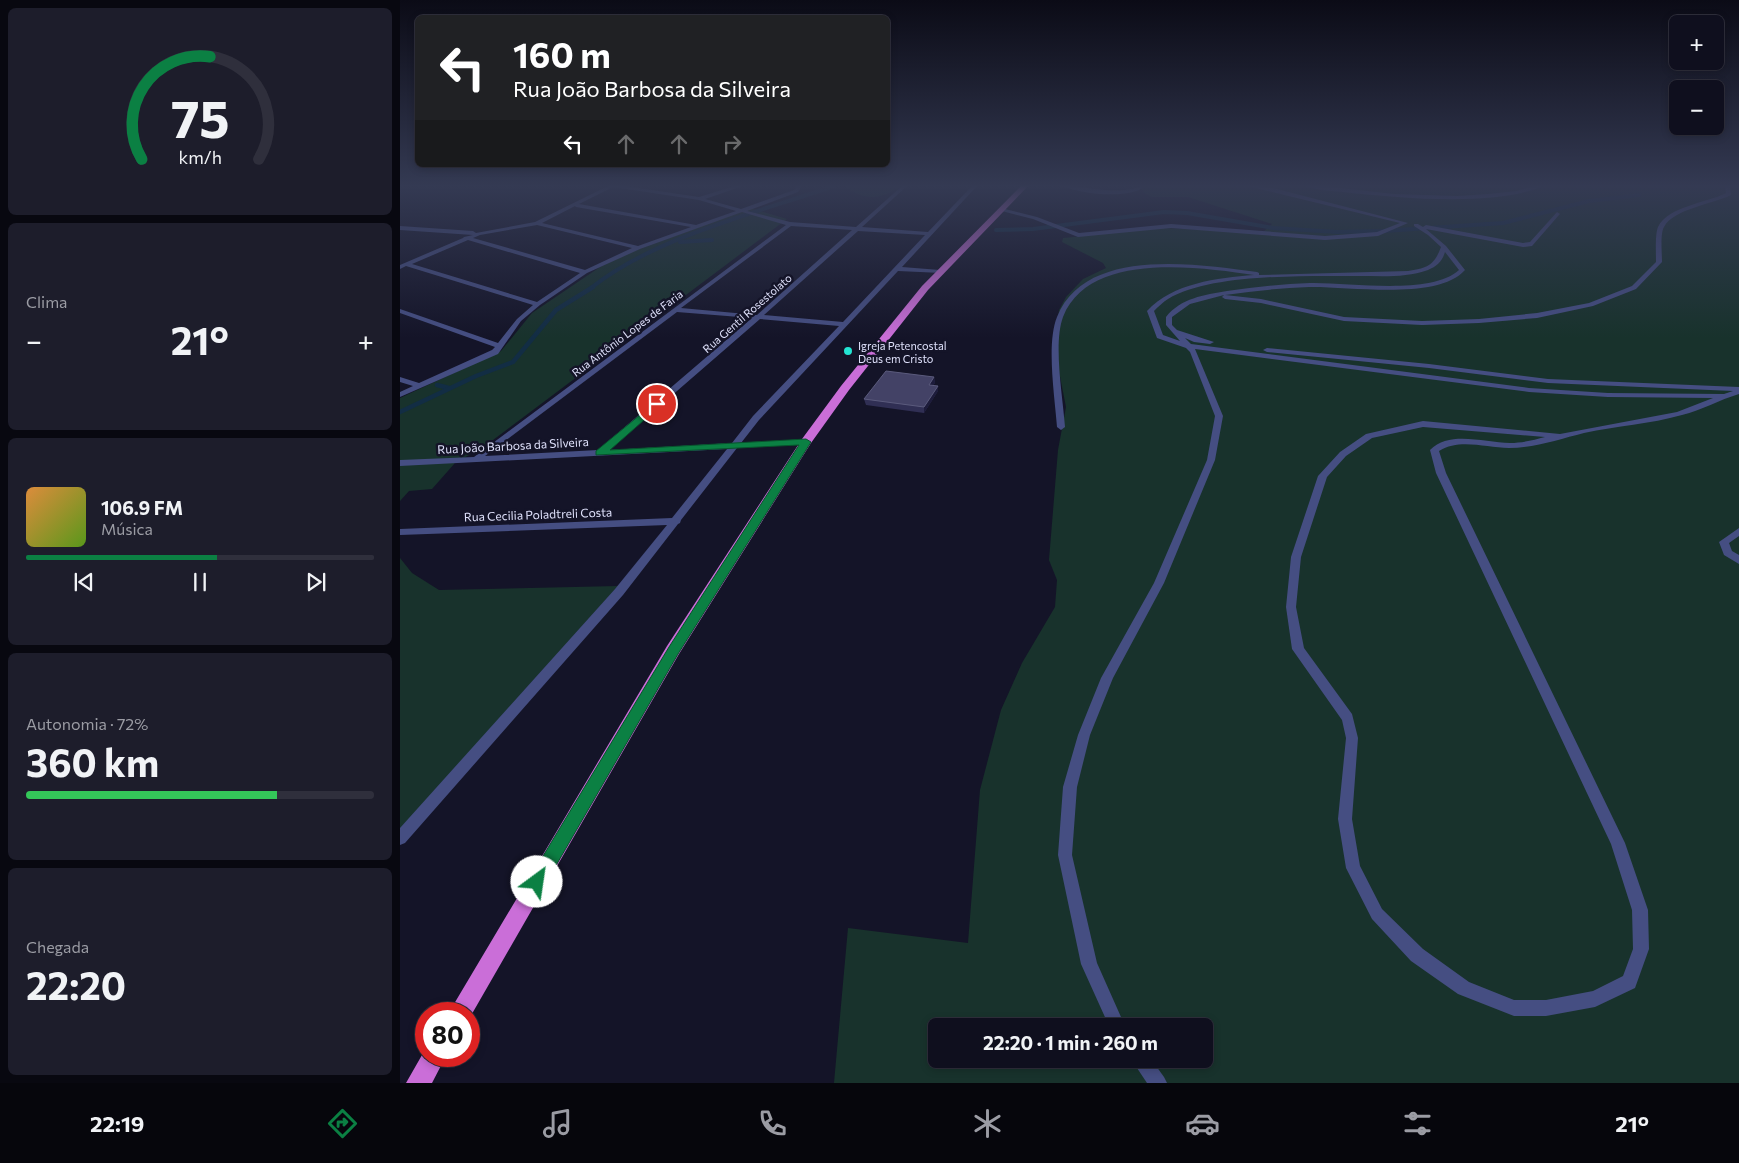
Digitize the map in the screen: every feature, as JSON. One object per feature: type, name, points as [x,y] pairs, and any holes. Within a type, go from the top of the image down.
[{"type":"highway","points":[[466,1002],[674,650],[806,442],[905,312],[974,237]]},
{"type":"highway","points":[[418,1083],[427,1067]]},
{"type":"street","points":[[404,265],[470,237]]},
{"type":"street","points":[[592,237],[638,248]]},
{"type":"street","points":[[400,395],[495,352],[519,320],[538,304],[585,272],[668,237]]},
{"type":"street","name":"Rua Antônio Lopes de Faria","points":[[476,458],[774,237]]},
{"type":"street","name":"Rua Gentil Rosestolato","points":[[600,453],[849,237]]},
{"type":"street","points":[[400,838],[619,592],[677,521],[756,418],[929,237]]},
{"type":"street","points":[[1306,237],[1344,237]]},
{"type":"street","points":[[1113,1018],[1089,964],[1065,855],[1070,788],[1084,735],[1107,678],[1159,583],[1211,460],[1218,416],[1205,379],[1192,352],[1169,324],[1169,317],[1175,309],[1194,298],[1250,289],[1296,286],[1376,286],[1442,282],[1455,278],[1462,270],[1435,237]]},
{"type":"street","points":[[1478,237],[1523,245],[1532,244],[1538,237]]},
{"type":"street","points":[[1211,296],[1266,302],[1314,314],[1367,321],[1506,320],[1552,314],[1598,302],[1640,284],[1652,275],[1662,258],[1663,237]]},
{"type":"street","points":[[465,238],[585,272]]},
{"type":"street","points":[[1444,248],[1438,262],[1433,266],[1418,270],[1382,274],[1273,276],[1208,284],[1176,292],[1158,301],[1150,312],[1160,336],[1187,346],[1529,390],[1608,395],[1724,396]]},
{"type":"street","points":[[400,259],[404,265],[538,304]]},
{"type":"street","points":[[1061,427],[1057,341],[1060,317],[1070,298],[1086,285],[1105,276],[1126,270],[1176,265],[1201,266],[1273,276]]},
{"type":"street","points":[[898,269],[940,272]]},
{"type":"street","points":[[677,310],[844,324]]},
{"type":"street","points":[[400,311],[498,346]]},
{"type":"street","points":[[1174,331],[1197,340],[1250,348],[1429,366],[1538,380],[1739,391]]},
{"type":"street","points":[[400,379],[419,386]]},
{"type":"street","points":[[1558,436],[1423,424],[1369,436],[1343,454],[1323,476],[1296,557],[1291,607],[1298,649],[1348,718],[1352,738],[1345,819],[1353,868],[1377,914],[1417,955],[1464,988],[1514,1008],[1546,1008],[1596,998],[1630,982],[1641,949],[1640,910],[1618,843],[1441,473],[1434,450],[1441,444],[1466,442],[1490,445],[1518,445],[1672,414],[1708,405],[1724,396],[1739,391]]},
{"type":"street","name":"Rua João Barbosa da Silveira","points":[[400,463],[806,442]]},
{"type":"street","name":"Rua Cecilia Poladtreli Costa","points":[[400,532],[677,521]]},
{"type":"street","points":[[1739,531],[1724,542],[1728,553],[1739,560]]},
{"type":"street","points":[[1147,1068],[1158,1083]]},
{"type":"green space","points":[[673,237],[764,237],[485,446],[455,463],[432,489],[409,491],[400,501],[400,398],[501,351],[532,313],[600,267],[629,253]]},
{"type":"green space","points":[[1077,237],[1739,237],[1739,1083],[834,1083],[848,928],[968,943],[980,790],[1001,710],[1022,663],[1055,607],[1057,580],[1049,560],[1058,450],[1066,407],[1054,346],[1059,310],[1066,297],[1083,279],[1106,268],[1103,263],[1062,242],[1063,238]]},
{"type":"green space","points":[[400,558],[412,573],[439,590],[618,586],[400,829]]},
{"type":"building","points":[[886,371],[934,377],[929,385],[938,386],[924,407],[864,399]]},
{"type":"waterway","points":[[591,288],[645,254],[684,237]]},
{"type":"waterway","points":[[680,242],[712,240]]},
{"type":"waterway","points":[[400,412],[476,376],[513,362],[556,310],[593,287]]},
{"type":"waterway","points":[[437,385],[449,388]]},
{"type":"place","name":"Igreja Petencostal Deus em Cristo","points":[[848,351]]},
{"type":"route","points":[[537,882],[674,650],[806,442],[600,453],[657,404]]}]
